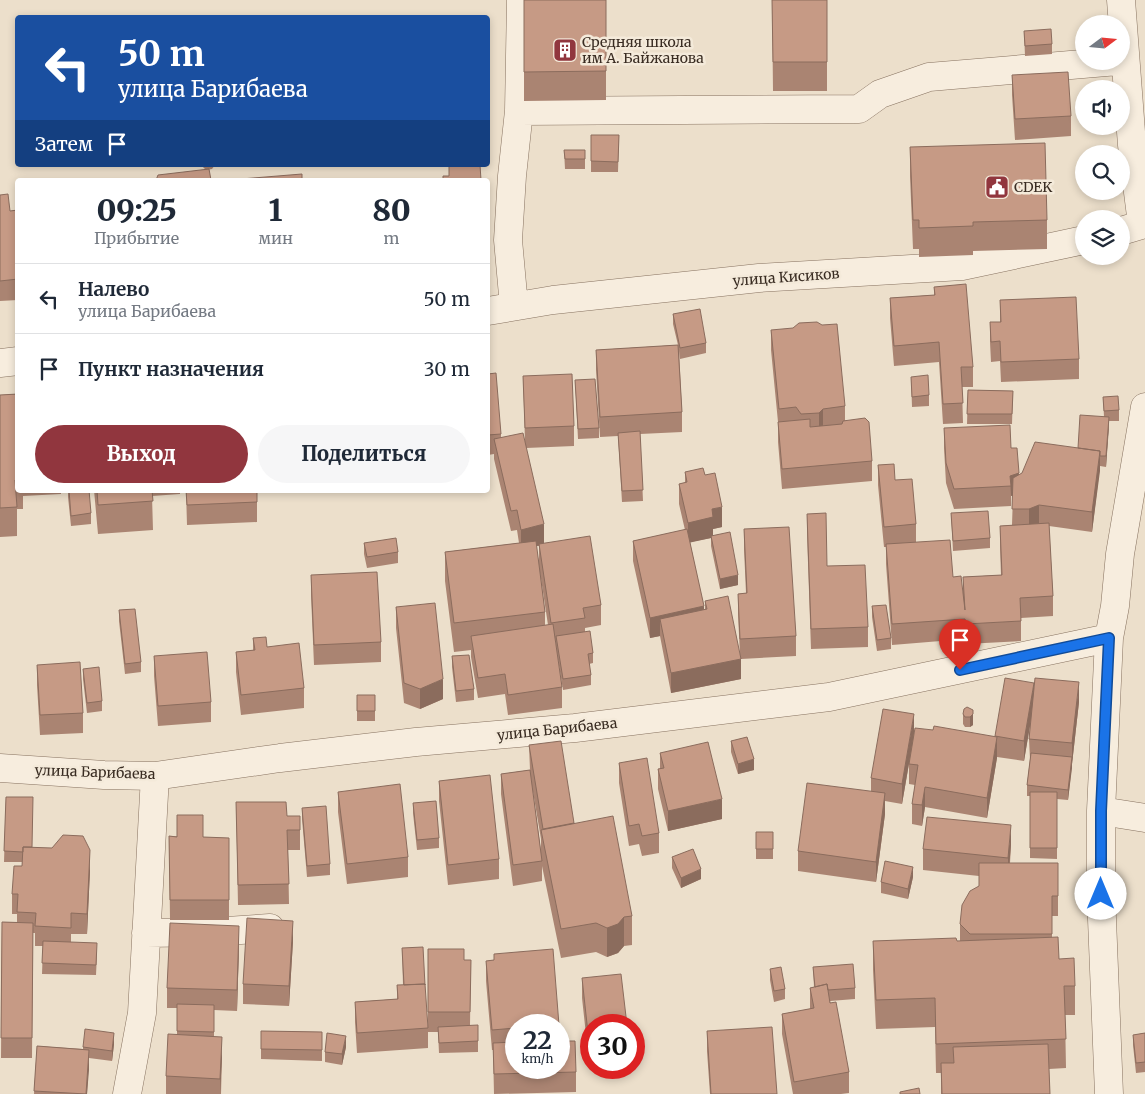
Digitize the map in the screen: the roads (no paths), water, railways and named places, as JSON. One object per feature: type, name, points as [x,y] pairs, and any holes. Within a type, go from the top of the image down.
[{"type":"street","points":[[514,306],[508,240],[519,111],[521,0]]},
{"type":"street","points":[[1121,0],[1121,15]]},
{"type":"street","points":[[519,111],[859,109],[880,94],[929,77],[1075,65]]},
{"type":"street","points":[[1123,70],[1141,216],[1145,223],[1130,228]]},
{"type":"street","name":"улица Кисиков","points":[[490,310],[553,300],[759,278],[962,266],[1075,242]]},
{"type":"street","points":[[0,363],[15,361]]},
{"type":"street","points":[[1109,1094],[1101,894],[1101,811],[1109,638],[1115,606],[1120,554],[1145,407]]},
{"type":"street","name":"улица Барибаева","points":[[0,768],[104,775],[155,776],[397,744],[575,728],[829,697],[1109,638]]},
{"type":"street","points":[[127,1094],[142,1013],[155,776]]},
{"type":"street","points":[[1101,811],[1145,818]]},
{"type":"street","points":[[146,933],[212,932],[270,928]]},
{"type":"place","name":"Средняя школа им А. Байжанова","points":[[565,50]]},
{"type":"place","name":"CDEK","points":[[997,187]]}]
